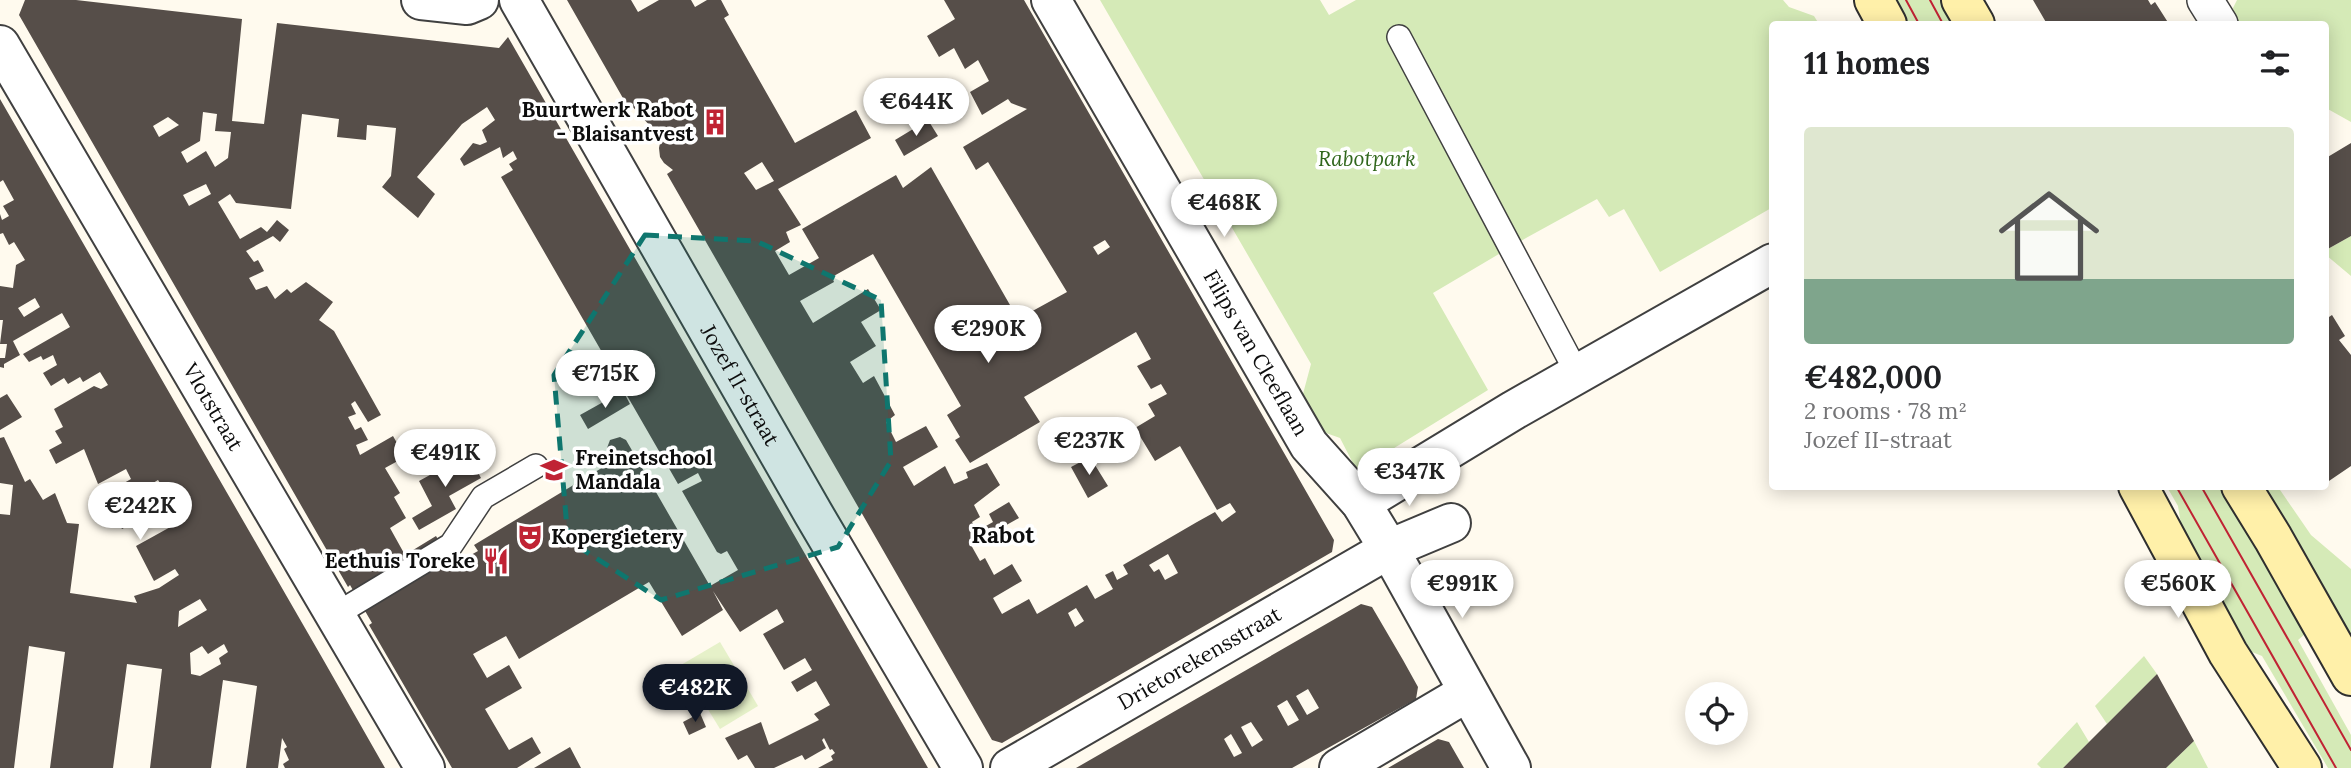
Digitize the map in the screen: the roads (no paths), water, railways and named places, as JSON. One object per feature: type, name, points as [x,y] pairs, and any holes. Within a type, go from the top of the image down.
[{"type":"main road","points":[[1874,0],[1885,21]]},
{"type":"main road","points":[[1961,0],[1973,21]]},
{"type":"main road","points":[[2140,490],[2228,653],[2295,755]]},
{"type":"main road","points":[[2243,490],[2350,674]]},
{"type":"street","points":[[421,0],[467,5],[480,0]]},
{"type":"street","name":"Jozef II-straat","points":[[519,0],[813,513],[964,768]]},
{"type":"street","name":"Filips van Cleeflaan","points":[[1051,0],[1309,445],[1361,503],[1390,549],[1511,768]]},
{"type":"street","points":[[2205,0],[2218,21]]},
{"type":"street","name":"Vlotstraat","points":[[0,45],[425,768]]},
{"type":"street","points":[[1361,503],[1769,265]]},
{"type":"street","points":[[1390,549],[1451,523]]},
{"type":"street","name":"Drietorekensstraat","points":[[1010,768],[1390,549]]},
{"type":"street","points":[[1339,768],[1468,692]]},
{"type":"lane","points":[[1399,37],[1578,375]]},
{"type":"lane","points":[[335,615],[451,545],[483,497],[536,466]]},
{"type":"tram line","points":[[1906,0],[1917,21]]},
{"type":"tram line","points":[[1930,0],[1941,21]]},
{"type":"tram line","points":[[2178,490],[2336,768]]},
{"type":"tram line","points":[[2203,490],[2351,750]]},
{"type":"place","name":"Buurtwerk Rabot - Blaisantvest","points":[[715,122]]},
{"type":"place","name":"Freinetschool Mandala","points":[[554,470]]},
{"type":"place","name":"Kopergietery","points":[[530,537]]},
{"type":"place","name":"Eethuis Toreke","points":[[496,561]]},
{"type":"district","name":"Rabot","points":[[1003,535]]},
{"type":"park label","name":"Rabotpark","points":[[1367,159]]}]
